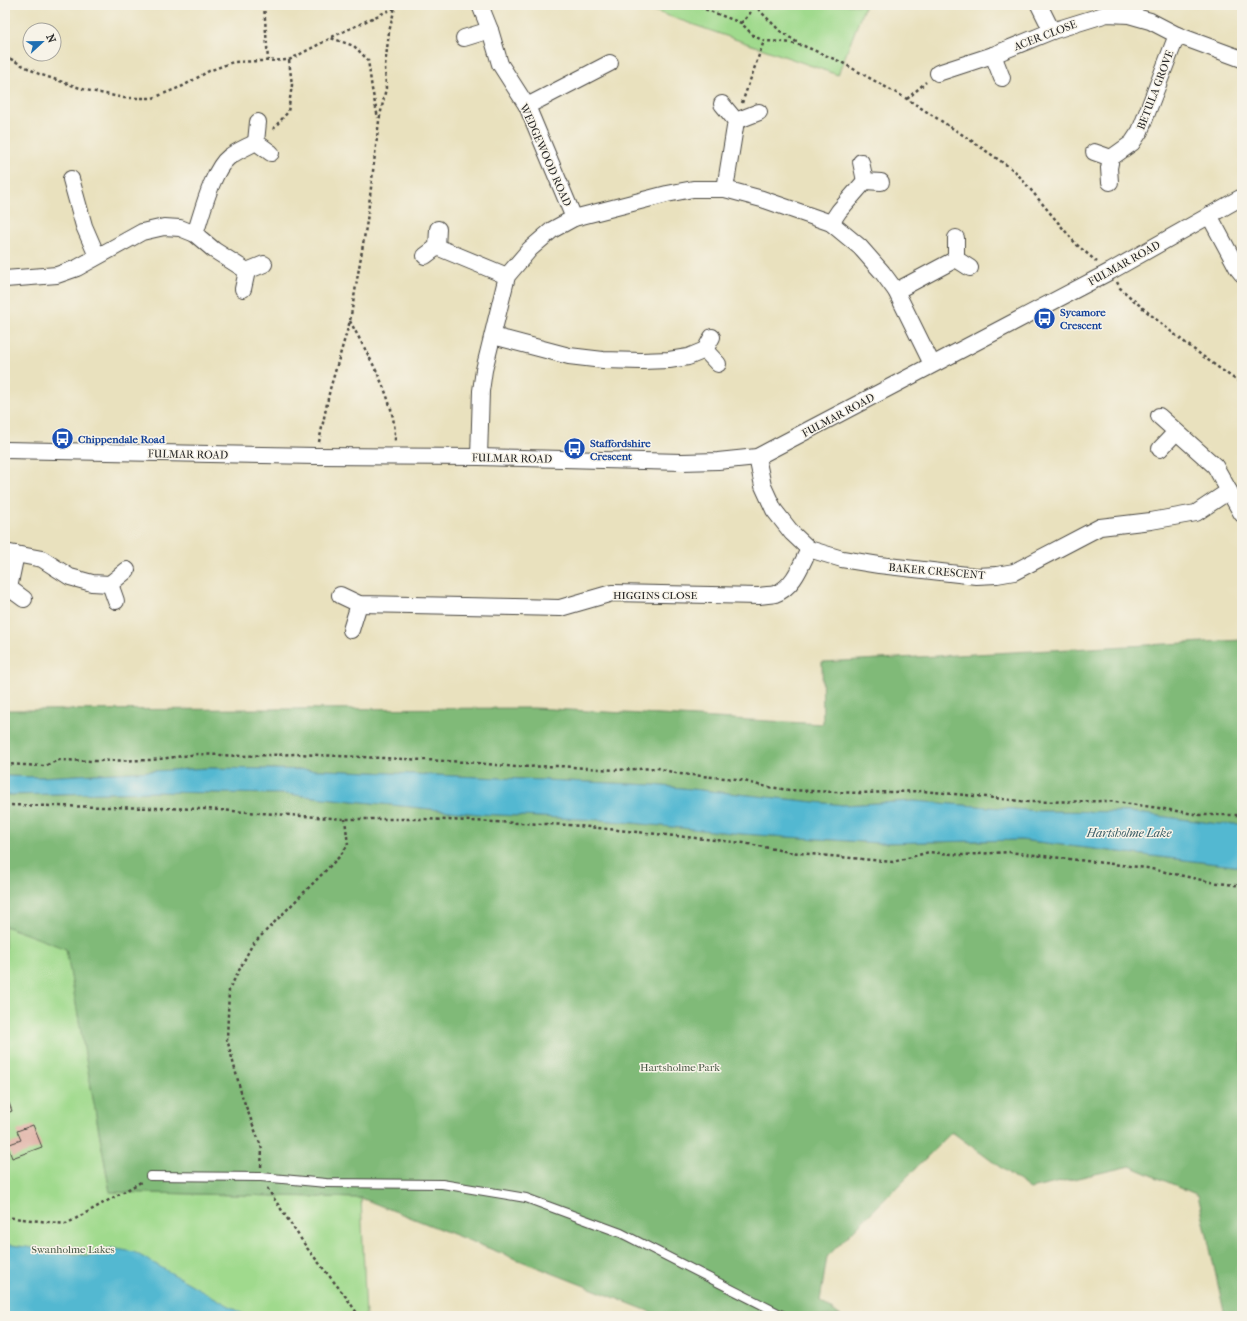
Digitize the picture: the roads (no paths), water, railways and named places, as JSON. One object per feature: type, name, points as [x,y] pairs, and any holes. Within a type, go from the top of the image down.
[{"type":"street","name":"WEDGEWOOD ROAD","points":[[480,5],[490,30],[500,64],[526,106],[574,218]]},
{"type":"street","points":[[1039,5],[1052,31]]},
{"type":"street","name":"ACER CLOSE","points":[[938,74],[993,55],[1052,31],[1107,14],[1129,15],[1150,21],[1177,35],[1242,59]]},
{"type":"street","points":[[464,38],[490,30]]},
{"type":"street","name":"BETULA GROVE","points":[[1111,158],[1132,143],[1140,131],[1177,35]]},
{"type":"street","points":[[993,55],[1002,78]]},
{"type":"street","points":[[526,106],[610,63]]},
{"type":"street","points":[[722,104],[736,121],[725,189]]},
{"type":"street","points":[[736,121],[759,112]]},
{"type":"street","points":[[256,142],[258,122]]},
{"type":"street","points":[[256,142],[270,154]]},
{"type":"street","points":[[195,234],[213,181],[220,166],[228,157],[256,142]]},
{"type":"street","points":[[1094,152],[1111,158],[1109,168],[1110,182]]},
{"type":"street","points":[[831,223],[839,211],[873,181],[861,162]]},
{"type":"street","points":[[69,175],[84,226],[97,256]]},
{"type":"street","points":[[479,457],[481,391],[484,370],[507,276],[530,249],[552,230],[574,218],[667,194],[693,189],[725,189],[762,199],[831,223],[860,247],[896,291],[932,364]]},
{"type":"street","name":"FULMAR ROAD","points":[[5,450],[316,456],[479,457],[682,462],[718,461],[757,457],[1111,271],[1242,197]]},
{"type":"street","points":[[1209,215],[1242,274]]},
{"type":"street","points":[[5,279],[57,275],[77,268],[142,232],[164,227],[180,228],[195,234],[214,250],[247,271]]},
{"type":"street","points":[[438,229],[431,251],[507,276]]},
{"type":"street","points":[[956,238],[956,259]]},
{"type":"street","points":[[896,291],[956,259]]},
{"type":"street","points":[[956,259],[970,268]]},
{"type":"street","points":[[247,271],[264,264]]},
{"type":"street","points":[[243,289],[247,271]]},
{"type":"street","points":[[493,336],[569,356],[603,360],[669,360],[688,356],[709,343],[718,364]]},
{"type":"street","points":[[1159,416],[1215,466],[1242,514]]},
{"type":"street","points":[[1160,449],[1176,432]]},
{"type":"street","name":"BAKER CRESCENT","points":[[757,457],[763,486],[774,510],[792,533],[809,549],[842,559],[879,565],[976,576],[997,575],[1014,572],[1100,527],[1151,521],[1196,513],[1229,491]]},
{"type":"street","name":"HIGGINS CLOSE","points":[[340,595],[359,604],[560,608],[612,593],[760,596],[775,594],[787,587],[796,574],[809,549]]},
{"type":"street","points":[[24,599],[7,587],[11,553],[42,559],[70,577],[92,582],[110,584],[127,570]]},
{"type":"street","points":[[110,584],[116,602]]},
{"type":"street","points":[[351,630],[359,604]]},
{"type":"lane","points":[[150,1176],[261,1177],[326,1183],[442,1184],[526,1198],[621,1233],[784,1316]]},
{"type":"water","name":"Hartsholme Lake","points":[[209,768],[325,770],[653,785],[843,805],[914,801],[1038,811],[1129,812],[1218,824],[1242,824],[1242,867],[1021,840],[879,843],[742,834],[602,820],[479,814],[285,794],[157,792],[5,795],[5,776],[40,777]]},
{"type":"water","points":[[5,1244],[89,1256],[111,1248],[134,1252],[247,1316],[5,1316]]},
{"type":"place","name":"Sycamore Crescent","points":[[1045,318]]},
{"type":"place","name":"Chippendale Road","points":[[62,439]]},
{"type":"place","name":"Staffordshire Crescent","points":[[575,449]]},
{"type":"park label","name":"Hartsholme Park","points":[[680,1067]]},
{"type":"park label","name":"Swanholme Lakes","points":[[73,1249]]}]
